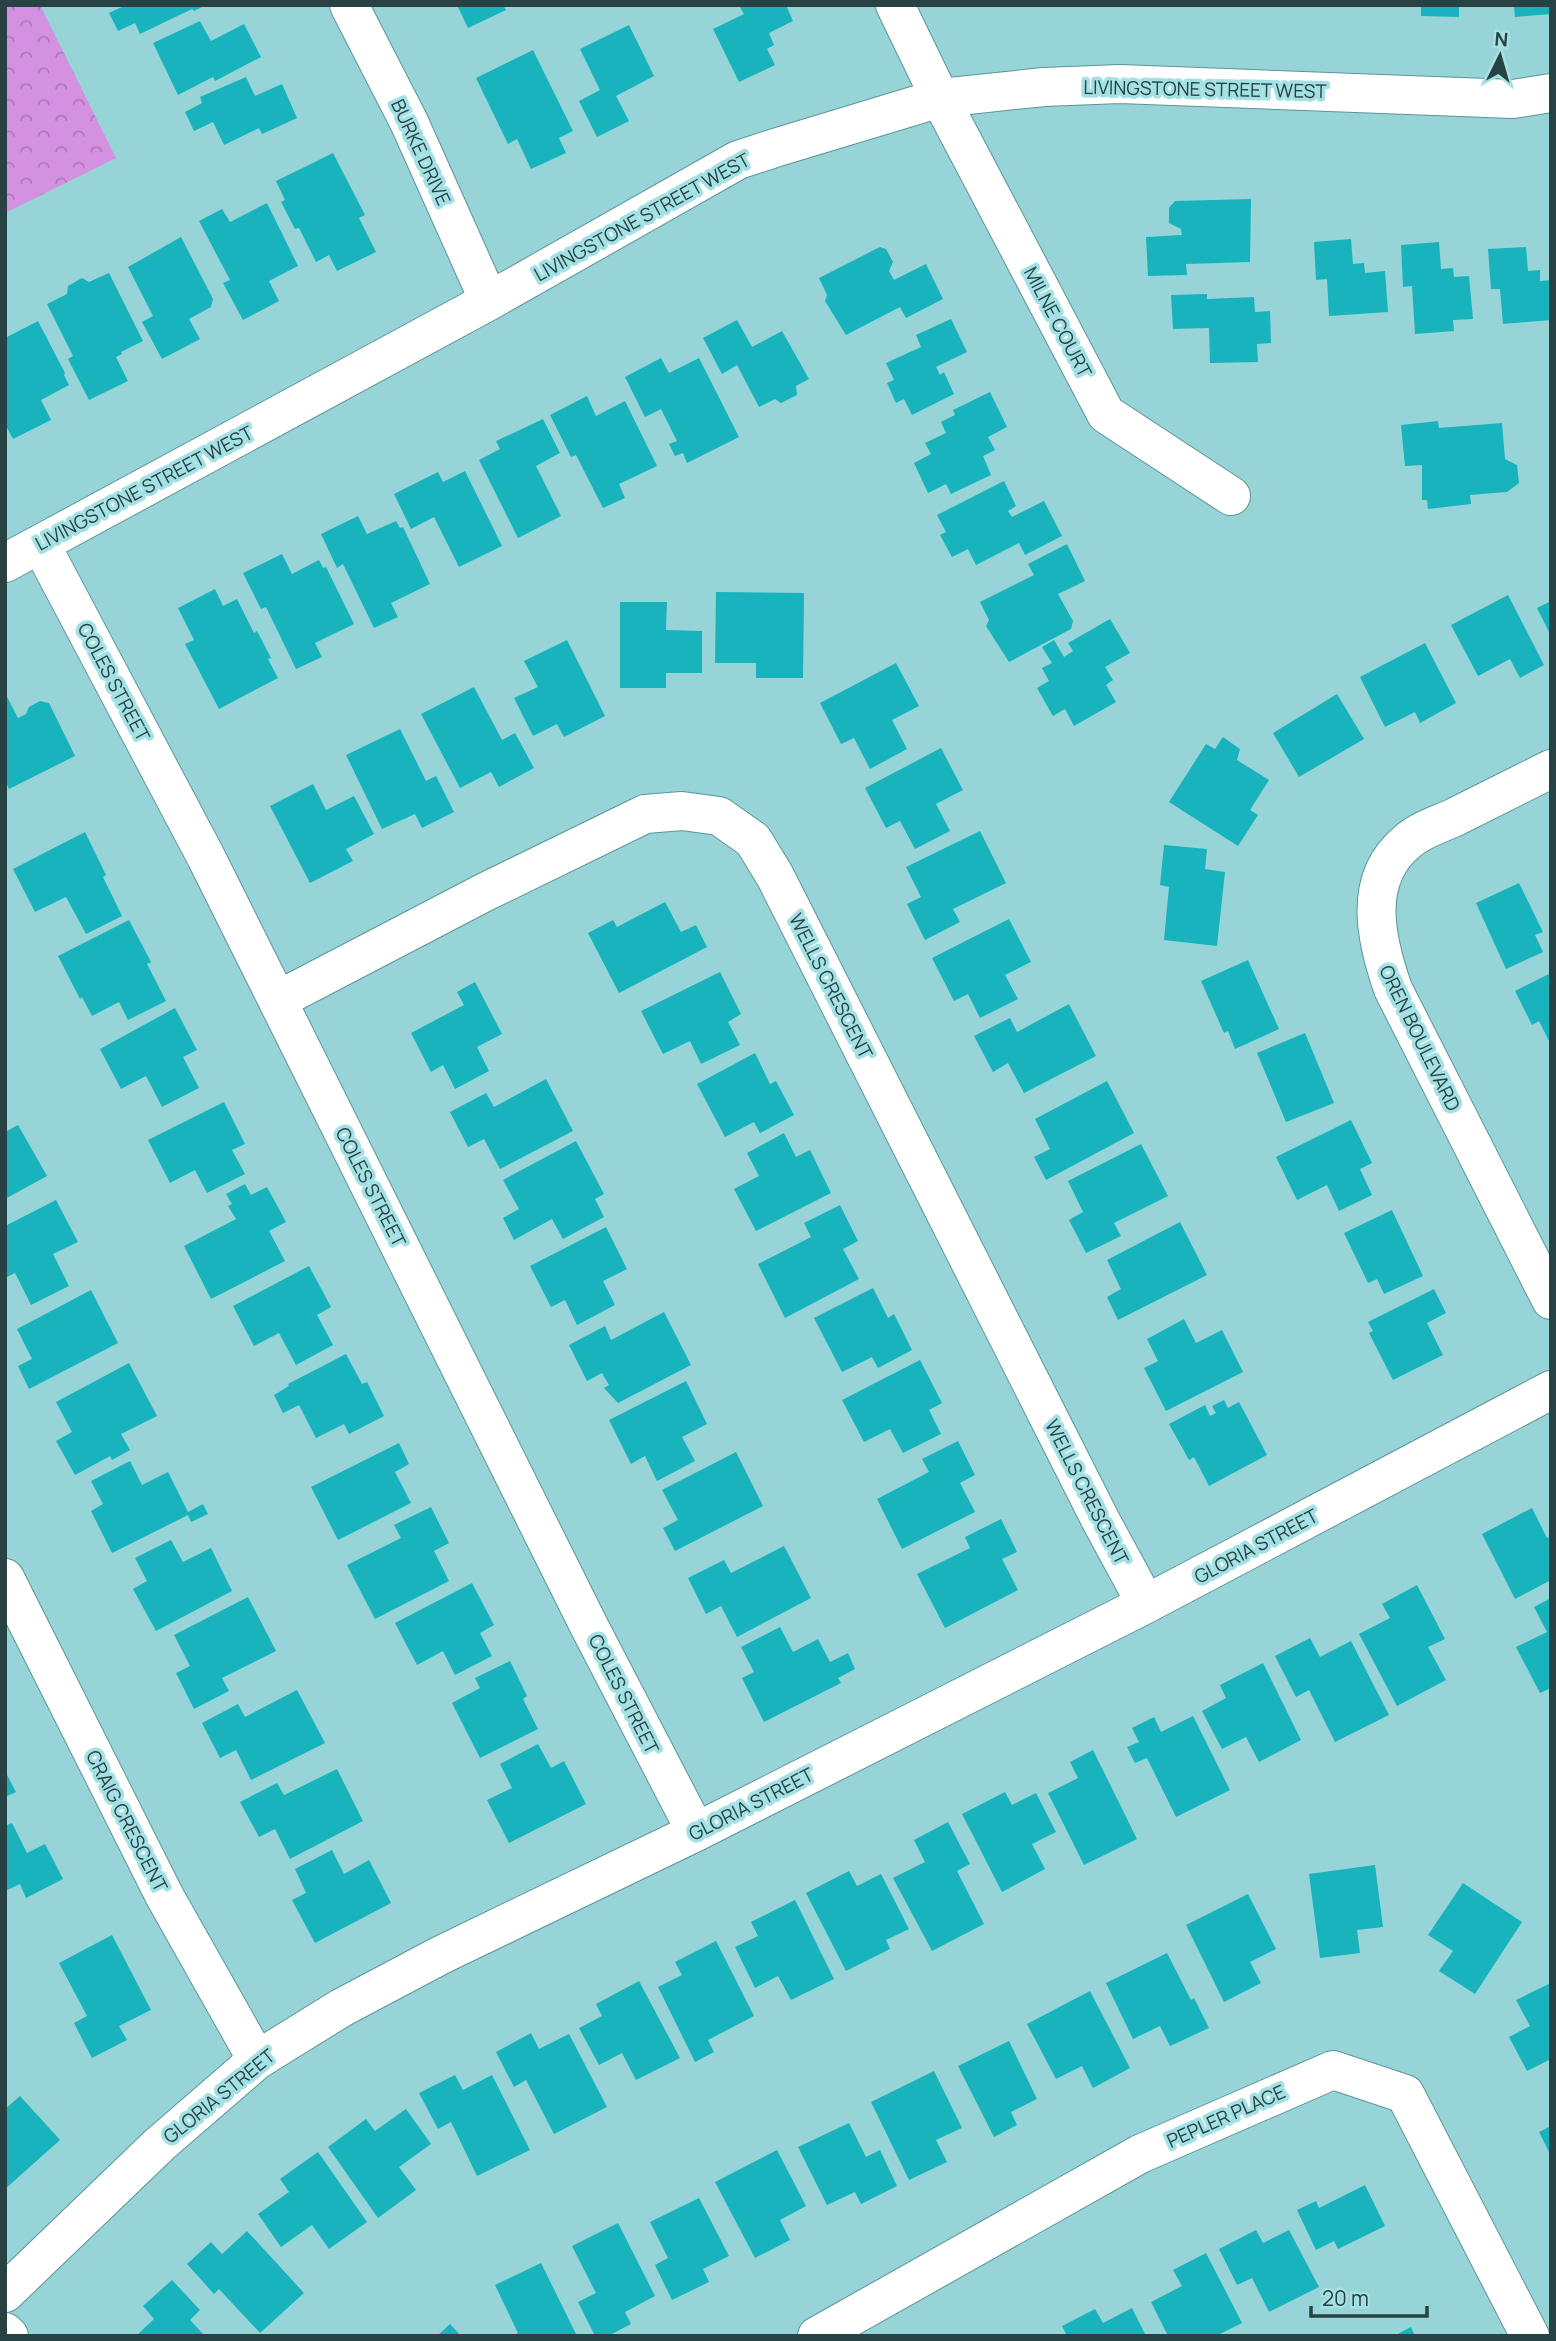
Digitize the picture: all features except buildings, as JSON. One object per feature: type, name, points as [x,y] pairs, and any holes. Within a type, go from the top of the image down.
[{"type":"street","name":"BURKE DRIVE","points":[[349,5],[409,122],[489,301]]},
{"type":"street","name":"MILNE COURT","points":[[895,5],[940,98],[1106,414],[1231,495]]},
{"type":"street","name":"LIVINGSTONE STREET WEST","points":[[5,563],[489,301],[738,160],[940,98],[1044,87],[1120,84],[1513,99],[1551,93]]},
{"type":"street","name":"COLES STREET","points":[[41,545],[206,857],[589,1626],[696,1832]]},
{"type":"street","name":"OREN BOULEVARD","points":[[1551,769],[1409,840],[1389,860],[1379,880],[1375,916],[1380,951],[1393,989],[1551,1300]]},
{"type":"street","name":"WELLS CRESCENT","points":[[278,1000],[485,892],[645,814],[682,811],[719,816],[753,840],[775,876],[1101,1521],[1146,1604]]},
{"type":"street","name":"GLORIA STREET","points":[[5,2294],[160,2144],[257,2060],[341,2008],[1146,1604],[1551,1390]]},
{"type":"street","name":"CRAIG CRESCENT","points":[[5,1578],[164,1895],[257,2060]]},
{"type":"street","name":"PEPLER PLACE","points":[[817,2336],[1139,2154],[1333,2070],[1405,2094],[1530,2336]]},
{"type":"street","points":[[5,2332],[9,2336]]},
{"type":"green space","points":[[5,5],[40,5],[116,158],[5,213]]}]
